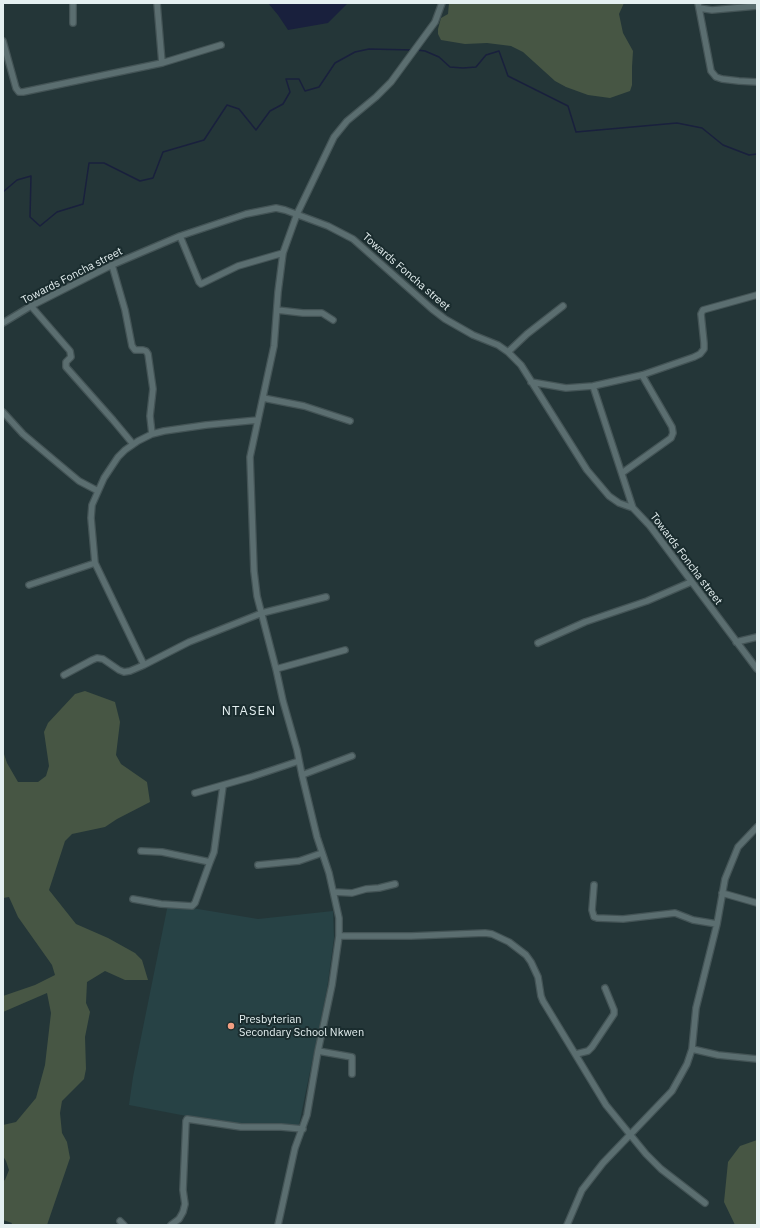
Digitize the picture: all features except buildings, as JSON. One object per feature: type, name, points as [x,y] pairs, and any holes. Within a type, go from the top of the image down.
[{"type":"street","points":[[73,3],[73,23]]},
{"type":"street","points":[[158,3],[162,63]]},
{"type":"street","points":[[278,1225],[295,1148],[307,1115],[318,1051],[332,985],[339,936],[339,918],[334,892],[317,837],[302,775],[298,750],[283,701],[257,596],[249,466],[251,448],[274,346],[283,253],[297,214],[328,149],[340,129],[391,82],[435,22],[442,3]]},
{"type":"street","points":[[698,5],[712,10],[757,6]]},
{"type":"street","points":[[698,5],[711,71],[722,79],[757,82]]},
{"type":"street","points":[[3,41],[16,88],[19,92],[162,63],[221,45]]},
{"type":"street","name":"Towards Foncha street","points":[[3,323],[32,306],[112,265],[180,236],[246,214],[276,208],[328,226],[352,239],[445,319],[473,335],[498,345],[508,352],[521,365],[587,470],[609,496],[619,503],[634,508],[650,526],[757,670]]},
{"type":"street","points":[[180,236],[201,284],[238,266],[283,253]]},
{"type":"street","points":[[112,265],[125,310],[132,346],[136,350],[146,351],[148,354],[153,389],[150,416],[152,434]]},
{"type":"street","points":[[531,382],[566,388],[593,386],[642,375],[700,354],[704,349],[701,314],[703,310],[757,295]]},
{"type":"street","points":[[32,306],[70,351],[71,357],[66,362],[66,367],[133,444]]},
{"type":"street","points":[[508,352],[527,334],[563,306]]},
{"type":"street","points":[[277,310],[303,313],[322,313],[333,320]]},
{"type":"street","points":[[622,473],[671,438],[673,433],[672,427],[642,375]]},
{"type":"street","points":[[593,386],[634,508]]},
{"type":"street","points":[[263,398],[304,406],[350,421]]},
{"type":"street","points":[[3,412],[23,434],[79,481],[98,491]]},
{"type":"street","points":[[144,665],[95,563],[91,511],[104,478],[118,457],[133,444],[152,434],[206,425],[258,420]]},
{"type":"street","points":[[29,585],[95,563]]},
{"type":"street","points":[[538,643],[585,622],[647,601],[691,582]]},
{"type":"street","points":[[64,676],[97,658],[124,672],[144,665],[188,642],[262,613],[326,597]]},
{"type":"street","points":[[736,642],[757,637]]},
{"type":"street","points":[[276,668],[345,650]]},
{"type":"street","points":[[302,775],[352,756]]},
{"type":"street","points":[[196,793],[223,786],[299,761]]},
{"type":"street","points":[[134,899],[161,904],[192,906],[195,903],[214,852],[223,786]]},
{"type":"street","points":[[567,1225],[582,1190],[603,1163],[672,1091],[687,1064],[692,1049],[696,1008],[717,924],[725,879],[738,847],[757,827]]},
{"type":"street","points":[[140,851],[162,852],[210,862]]},
{"type":"street","points":[[258,865],[298,861],[322,853]]},
{"type":"street","points":[[334,892],[352,893],[366,889],[387,887],[395,884]]},
{"type":"street","points":[[594,885],[592,910],[594,917],[597,918],[623,919],[675,913],[693,920],[717,924]]},
{"type":"street","points":[[722,893],[757,902]]},
{"type":"street","points":[[339,936],[411,936],[485,933],[492,934],[509,942],[526,955],[531,962],[538,976],[541,996],[606,1105],[660,1169],[705,1203]]},
{"type":"street","points":[[576,1054],[588,1051],[592,1047],[614,1014],[614,1010],[605,988]]},
{"type":"street","points":[[692,1049],[718,1055],[757,1059]]},
{"type":"street","points":[[318,1051],[352,1057],[352,1074]]},
{"type":"street","points":[[171,1225],[179,1219],[185,1204],[182,1190],[187,1119],[241,1127],[281,1127],[303,1129]]},
{"type":"shaded area","name":"Presbyterian Secondary School Nkwen","points":[[168,904],[258,919],[333,911],[334,938],[327,989],[299,1125],[244,1127],[129,1105],[133,1077]]},
{"type":"green space","points":[[449,3],[624,3],[619,14],[623,33],[633,51],[632,85],[630,91],[610,98],[588,95],[566,87],[555,81],[523,52],[511,46],[487,43],[465,44],[441,40],[438,34],[438,29],[441,18],[448,14]]},
{"type":"green space","points":[[85,691],[115,702],[120,722],[116,755],[121,764],[147,782],[150,802],[105,827],[72,834],[65,841],[49,890],[76,924],[108,938],[135,953],[142,960],[148,980],[125,980],[105,971],[87,982],[86,1003],[90,1012],[85,1037],[86,1069],[84,1079],[62,1101],[60,1113],[62,1133],[67,1142],[70,1158],[47,1225],[11,1225],[12,1223],[3,1220],[3,1181],[5,1180],[9,1170],[3,1156],[3,1125],[16,1122],[36,1098],[45,1065],[51,1013],[47,993],[3,1012],[3,996],[35,985],[55,975],[52,965],[18,917],[9,897],[3,898],[3,751],[7,763],[18,782],[38,782],[46,776],[49,766],[44,732],[48,723],[75,694]]},
{"type":"green space","points":[[757,1140],[757,1225],[735,1225],[724,1202],[728,1162],[740,1146]]},
{"type":"water","points":[[268,3],[348,3],[328,23],[288,30]]},
{"type":"waterway","points":[[3,192],[17,180],[31,176],[30,217],[40,226],[57,212],[83,204],[89,163],[104,163],[140,181],[153,178],[163,152],[204,140],[227,105],[239,109],[256,130],[270,111],[283,104],[290,92],[286,79],[299,79],[305,91],[319,87],[335,63],[355,52],[369,49],[413,50]]},
{"type":"waterway","points":[[417,50],[425,51],[439,57],[450,67],[463,68],[476,67],[486,55],[499,51],[508,76],[568,106],[576,132],[677,123],[702,128],[723,145],[749,155],[757,154]]},
{"type":"place","name":"Presbyterian Secondary School Nkwen","points":[[231,1026]]},
{"type":"district","name":"NTASEN","points":[[249,711]]}]
